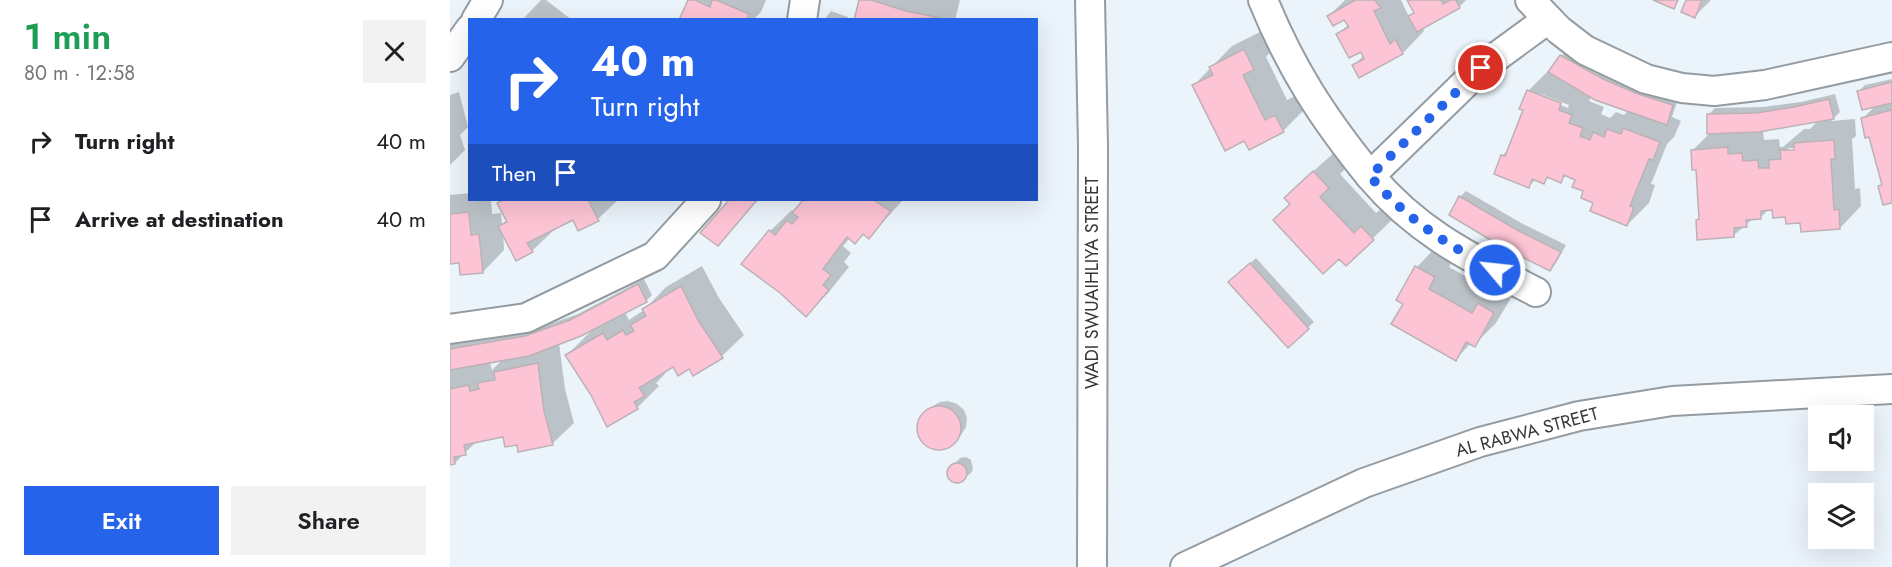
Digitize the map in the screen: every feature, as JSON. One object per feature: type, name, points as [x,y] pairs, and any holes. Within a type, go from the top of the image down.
[{"type":"street","points":[[477,18],[488,0]]},
{"type":"street","points":[[802,18],[805,0]]},
{"type":"street","name":"WADI SWUAIHLIYA STREET","points":[[1090,0],[1093,146],[1092,567]]},
{"type":"street","points":[[1263,0],[1289,59],[1307,91],[1339,138],[1385,194],[1419,225],[1454,248],[1536,292]]},
{"type":"street","points":[[1370,176],[1539,9],[1559,30],[1585,50],[1646,79],[1682,88],[1714,91],[1765,85],[1892,57]]},
{"type":"street","points":[[450,57],[468,32]]},
{"type":"street","points":[[450,329],[526,318],[655,256],[705,201]]},
{"type":"street","name":"AL RABWA STREET","points":[[1185,567],[1364,483],[1480,442],[1579,416],[1672,401],[1892,389]]},
{"type":"building","points":[[688,0],[695,0],[710,7],[712,0],[716,0],[749,14],[748,18],[680,18]]},
{"type":"building","points":[[859,0],[871,0],[906,11],[941,18],[854,18]]},
{"type":"building","points":[[1355,0],[1375,0],[1381,8],[1374,11],[1390,44],[1395,39],[1403,54],[1359,78],[1352,65],[1364,59],[1361,52],[1349,58],[1336,34],[1349,27],[1344,20],[1333,26],[1327,16]]},
{"type":"building","points":[[1407,0],[1441,0],[1443,4],[1456,0],[1460,8],[1417,32],[1408,16],[1414,13]]},
{"type":"building","points":[[1653,0],[1678,0],[1674,9]]},
{"type":"building","points":[[1686,0],[1702,0],[1695,18],[1681,12]]},
{"type":"building","points":[[1244,49],[1254,70],[1243,75],[1265,120],[1275,115],[1284,132],[1249,150],[1244,141],[1225,151],[1192,85],[1213,75],[1209,67]]},
{"type":"building","points":[[1560,55],[1603,79],[1638,94],[1673,105],[1667,125],[1595,100],[1548,72]]},
{"type":"building","points":[[1892,82],[1892,103],[1862,110],[1857,91]]},
{"type":"building","points":[[1527,90],[1561,103],[1559,110],[1572,115],[1569,123],[1583,128],[1580,136],[1590,140],[1593,132],[1604,137],[1607,129],[1621,134],[1623,128],[1660,142],[1653,160],[1649,159],[1630,206],[1634,207],[1627,226],[1590,211],[1593,203],[1581,198],[1583,191],[1572,187],[1575,180],[1564,175],[1561,183],[1547,177],[1544,184],[1532,179],[1529,188],[1494,174],[1501,155],[1505,156],[1523,110],[1519,109]]},
{"type":"building","points":[[1829,99],[1834,119],[1759,132],[1707,134],[1707,114],[1756,113]]},
{"type":"building","points":[[1892,110],[1892,203],[1883,205],[1878,186],[1882,185],[1869,137],[1865,138],[1861,118]]},
{"type":"building","points":[[1834,140],[1835,159],[1831,159],[1834,210],[1839,209],[1840,229],[1801,232],[1800,223],[1786,224],[1785,217],[1773,218],[1772,210],[1761,211],[1761,219],[1746,220],[1747,227],[1734,228],[1734,237],[1697,240],[1696,220],[1699,219],[1696,170],[1692,170],[1691,150],[1728,147],[1728,154],[1742,153],[1743,161],[1758,160],[1759,168],[1769,168],[1769,160],[1781,159],[1780,150],[1794,150],[1794,143]]},
{"type":"building","points":[[1313,171],[1329,188],[1320,197],[1354,233],[1361,226],[1374,240],[1346,266],[1339,259],[1323,274],[1273,220],[1290,204],[1284,198]]},
{"type":"building","points":[[1459,196],[1517,230],[1561,252],[1550,271],[1504,248],[1449,215]]},
{"type":"building","points":[[501,201],[589,201],[599,221],[578,231],[573,220],[527,243],[533,252],[516,261],[498,226],[507,222],[497,203]]},
{"type":"building","points":[[728,201],[756,201],[718,246],[700,233]]},
{"type":"building","points":[[802,201],[876,201],[891,211],[869,239],[863,234],[855,244],[847,237],[823,269],[831,275],[823,285],[829,290],[806,317],[780,293],[741,264],[769,230],[775,235],[787,220],[792,224],[798,217],[792,213]]},
{"type":"building","points":[[469,212],[471,235],[479,234],[483,273],[460,275],[459,263],[450,264],[450,214]]},
{"type":"building","points":[[1250,263],[1309,329],[1288,348],[1228,282]]},
{"type":"building","points":[[1415,266],[1435,277],[1429,289],[1472,313],[1478,303],[1494,313],[1475,347],[1466,342],[1456,361],[1391,324],[1403,304],[1396,300]]},
{"type":"building","points":[[638,284],[647,302],[581,336],[529,356],[450,370],[450,349],[525,336],[570,320]]},
{"type":"building","points":[[681,286],[698,320],[723,358],[693,376],[689,369],[678,376],[673,367],[639,388],[645,396],[634,402],[638,409],[607,427],[591,395],[565,355],[603,333],[607,340],[623,330],[626,335],[634,331],[630,325],[646,316],[642,309]]},
{"type":"building","points":[[538,363],[544,411],[553,445],[518,452],[517,445],[505,447],[503,437],[464,445],[466,455],[454,457],[455,464],[450,465],[450,389],[469,385],[470,391],[479,389],[477,383],[495,380],[494,372]]},
{"type":"building","points":[[939,406],[954,413],[961,428],[954,443],[939,450],[924,443],[917,428],[924,413]]},
{"type":"building","points":[[953,463],[961,463],[967,469],[967,477],[961,483],[953,483],[947,477],[947,469]]},
{"type":"route","points":[[1481,68],[1370,176],[1385,194],[1419,225],[1454,248],[1495,270]]}]
